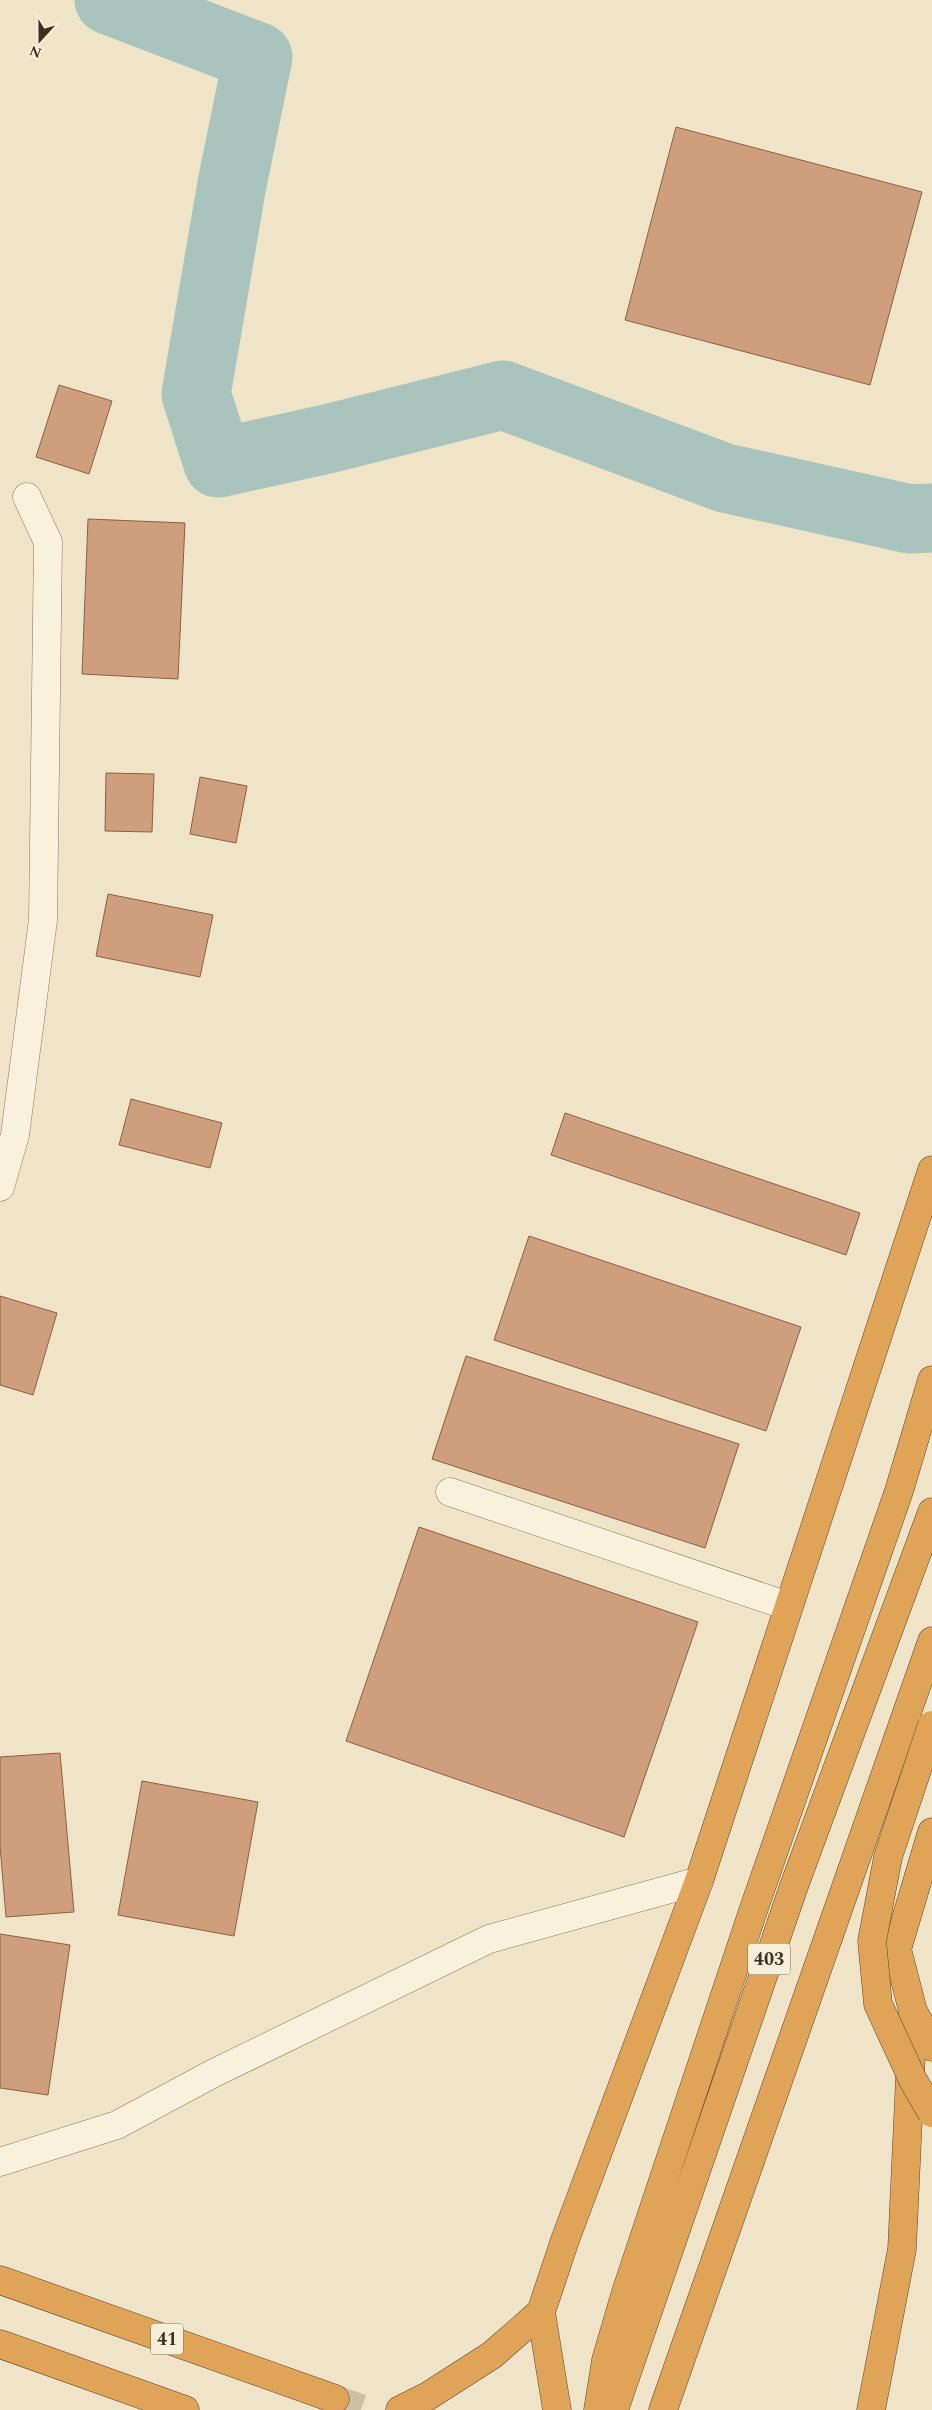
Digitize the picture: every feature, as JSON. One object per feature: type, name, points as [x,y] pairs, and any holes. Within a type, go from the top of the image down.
[{"type":"highway","points":[[558,2410],[542,2312],[565,2240],[699,1881],[932,1170]]},
{"type":"highway","points":[[598,2410],[606,2360],[626,2292],[753,1911],[900,1491],[932,1380]]},
{"type":"highway","name":"403","points":[[614,2410],[794,1886],[932,1512]]},
{"type":"highway","name":"403","points":[[663,2410],[932,1641]]},
{"type":"highway","points":[[932,1725],[888,1857],[872,1941],[878,2004],[913,2080],[932,2113]]},
{"type":"highway","points":[[932,1832],[897,1949],[913,2010],[932,2047]]},
{"type":"highway","points":[[871,2410],[902,2249],[913,2010]]},
{"type":"highway","name":"41","points":[[0,2280],[334,2399]]},
{"type":"highway","points":[[400,2410],[428,2396],[492,2355],[542,2312]]},
{"type":"highway","points":[[0,2344],[185,2410]]},
{"type":"street","points":[[0,1186],[15,1134],[43,920],[48,542],[27,497]]},
{"type":"street","points":[[450,1492],[788,1606]]},
{"type":"street","points":[[0,2162],[117,2125],[214,2073],[489,1939],[699,1881]]},
{"type":"building","points":[[676,127],[922,192],[870,385],[625,320]]},
{"type":"building","points":[[59,385],[112,401],[89,474],[36,457]]},
{"type":"building","points":[[88,519],[185,523],[178,679],[82,674]]},
{"type":"building","points":[[106,773],[154,774],[152,832],[105,831]]},
{"type":"building","points":[[200,777],[247,786],[236,843],[190,834]]},
{"type":"building","points":[[108,894],[213,915],[200,977],[96,956]]},
{"type":"building","points":[[131,1099],[222,1123],[210,1168],[119,1145]]},
{"type":"building","points":[[565,1113],[860,1213],[846,1255],[551,1155]]},
{"type":"building","points":[[529,1236],[801,1327],[766,1431],[494,1340]]},
{"type":"building","points":[[0,1296],[57,1313],[33,1395],[0,1385]]},
{"type":"building","points":[[466,1356],[739,1444],[705,1548],[432,1459]]},
{"type":"building","points":[[419,1527],[698,1622],[624,1837],[346,1741]]},
{"type":"building","points":[[60,1753],[74,1912],[6,1917],[0,1846],[0,1757]]},
{"type":"building","points":[[142,1781],[258,1802],[234,1936],[118,1915]]},
{"type":"building","points":[[0,1934],[70,1945],[48,2095],[0,2088]]},
{"type":"waterway","points":[[109,0],[258,57],[232,184],[196,394],[218,463],[327,439],[503,395],[725,478],[910,519],[932,518]]},
{"type":"tunnel","points":[[335,2399],[366,2410]]}]
